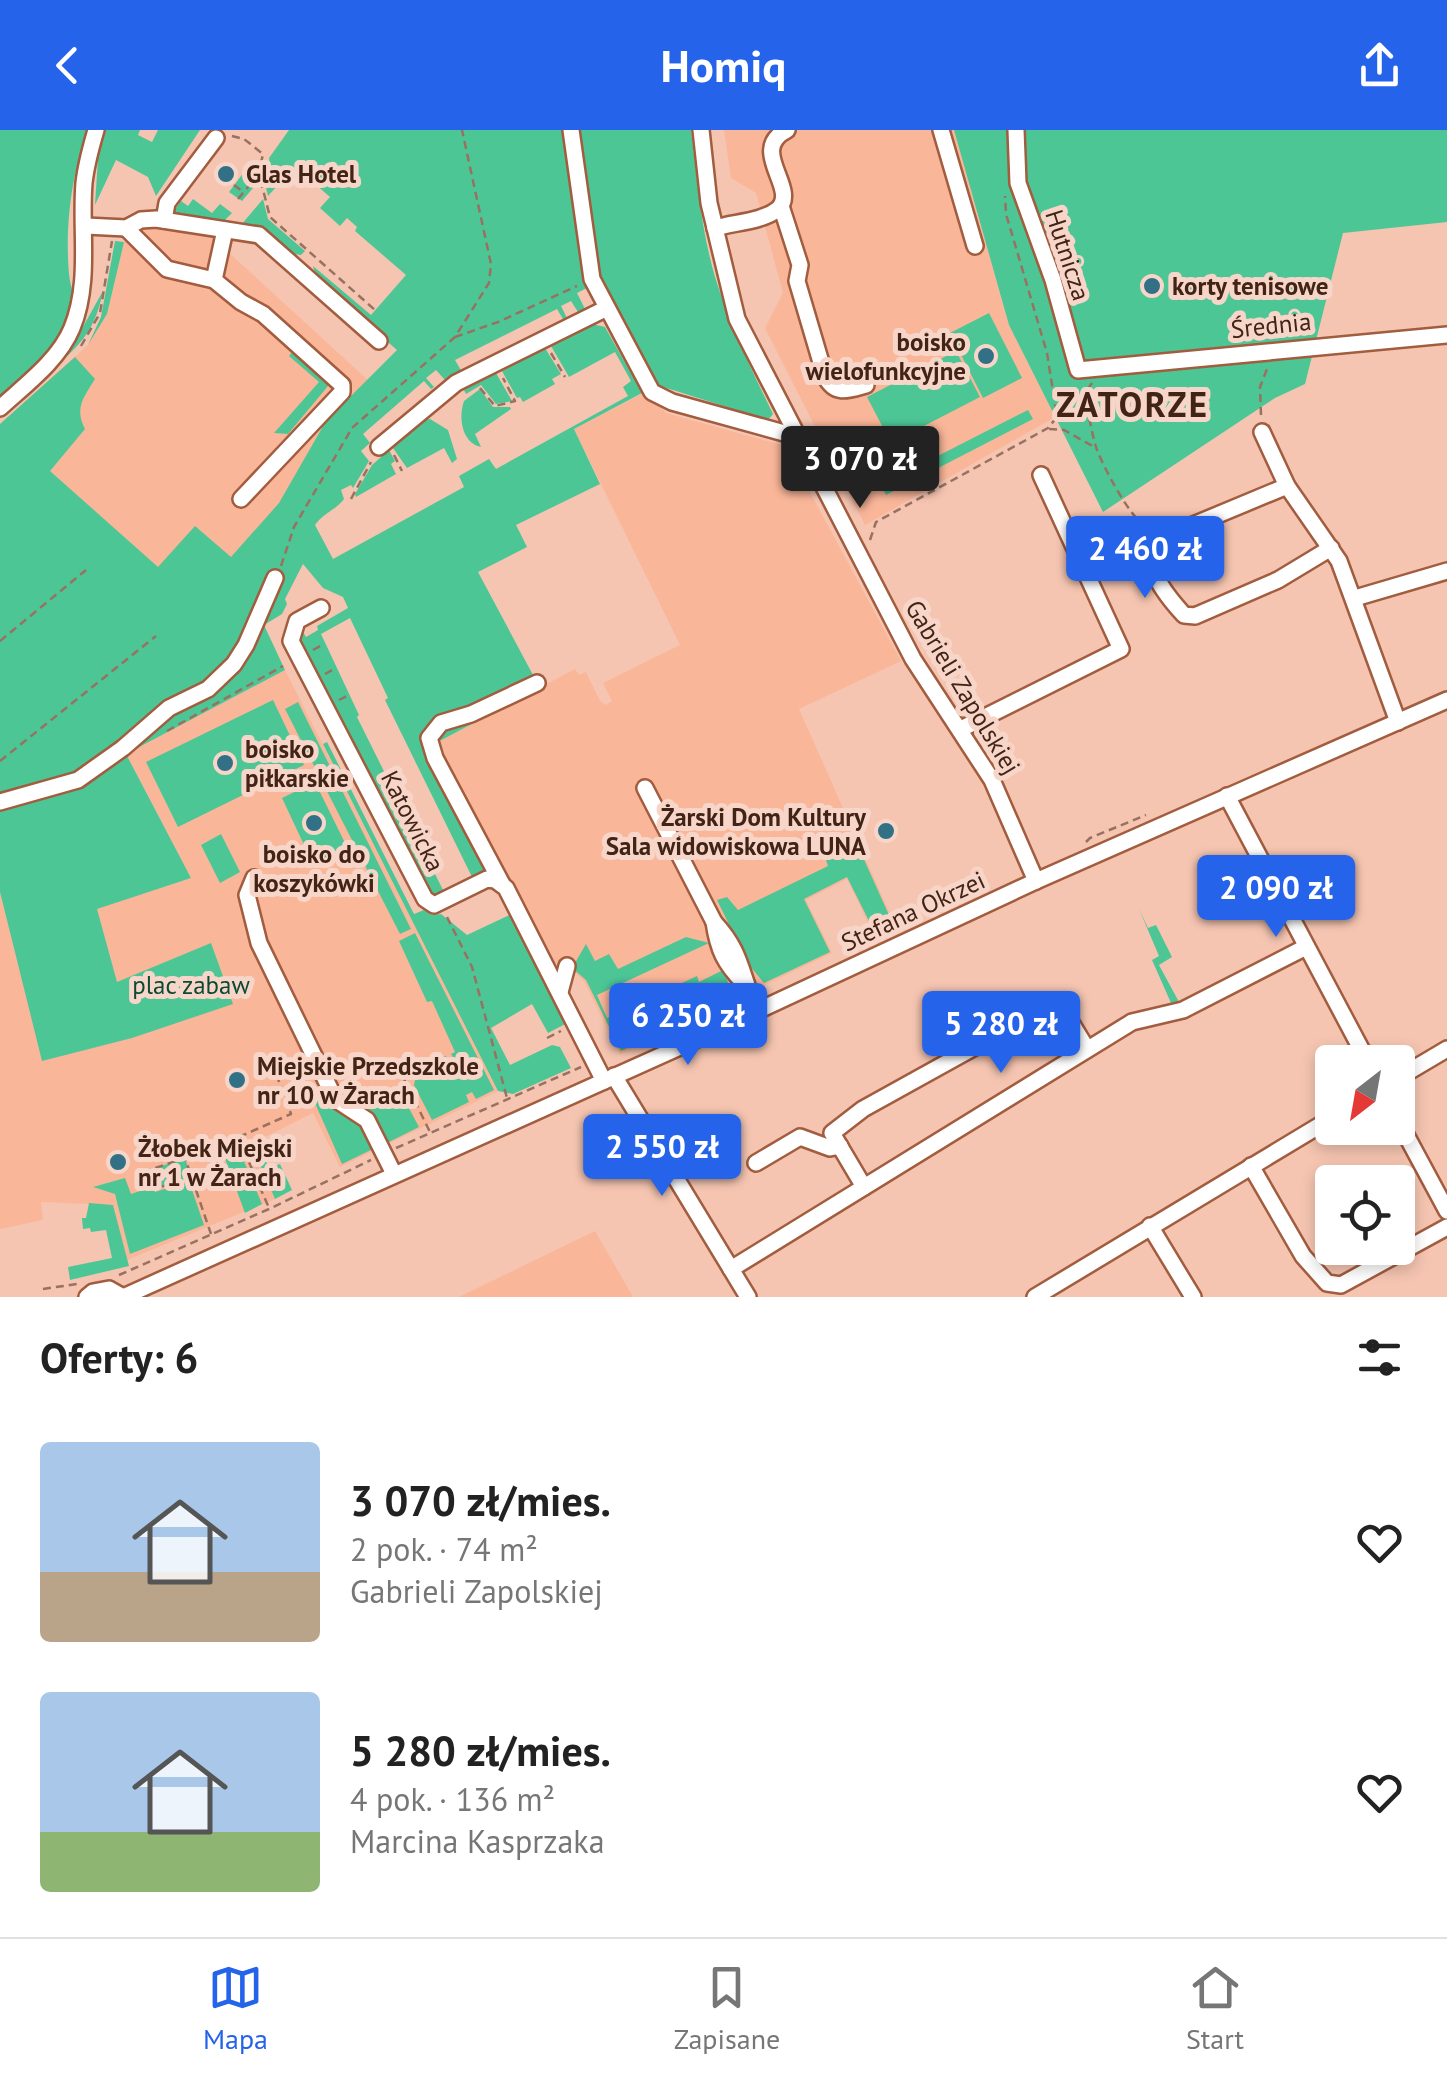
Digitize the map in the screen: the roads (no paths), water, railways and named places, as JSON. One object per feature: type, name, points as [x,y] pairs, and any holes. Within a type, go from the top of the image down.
[{"type":"street","points":[[0,408],[43,370],[72,330],[82,282],[84,184],[96,130]]},
{"type":"street","points":[[571,130],[592,280],[656,395],[795,436]]},
{"type":"street","name":"Gabrieli Zapolskiej","points":[[701,130],[715,228],[738,320],[913,659],[992,780],[1036,881]]},
{"type":"street","points":[[788,130],[775,139],[772,151],[784,197],[781,206],[800,265],[797,281],[825,376],[840,391],[866,385]]},
{"type":"street","points":[[942,130],[974,246]]},
{"type":"street","name":"Hutnicza","points":[[1016,130],[1018,183],[1053,280],[1074,366],[1082,371],[1101,369]]},
{"type":"street","points":[[164,220],[168,204],[216,138]]},
{"type":"street","points":[[715,228],[761,216],[781,206]]},
{"type":"street","points":[[86,226],[126,228],[142,220],[164,220],[258,235],[379,341]]},
{"type":"street","points":[[126,228],[172,272],[214,280],[263,314],[343,388],[241,499]]},
{"type":"street","points":[[214,280],[225,230]]},
{"type":"street","points":[[384,446],[456,383],[606,308]]},
{"type":"street","name":"Średnia","points":[[1101,369],[1447,335]]},
{"type":"street","points":[[1262,432],[1287,486],[1332,548],[1355,598],[1398,722]]},
{"type":"street","points":[[961,729],[1122,649],[1040,475]]},
{"type":"street","points":[[1287,486],[1162,538],[1153,554],[1152,567],[1164,589],[1187,617],[1278,580],[1332,548]]},
{"type":"street","points":[[1355,598],[1447,571]]},
{"type":"street","points":[[0,802],[78,780],[169,708],[208,689],[234,664],[246,645],[275,578]]},
{"type":"street","name":"Katowicka","points":[[321,608],[297,621],[291,641],[425,899],[434,906],[486,879],[502,884]]},
{"type":"street","points":[[537,683],[471,714],[441,723],[429,738],[435,758],[610,1079],[748,1297]]},
{"type":"street","name":"Stefana Okrzei","points":[[123,1297],[610,1079],[1036,881],[1447,700]]},
{"type":"street","points":[[644,788],[714,922],[732,940],[757,1010]]},
{"type":"street","points":[[1227,796],[1359,1045]]},
{"type":"street","points":[[254,878],[248,896],[259,943],[332,1094],[364,1116],[394,1174]]},
{"type":"street","points":[[731,1270],[1132,1022],[1183,1010],[1306,948]]},
{"type":"street","points":[[560,992],[567,966]]},
{"type":"street","points":[[864,1188],[832,1133],[863,1109],[1058,1001],[1087,1049]]},
{"type":"street","points":[[1415,1068],[1447,1049]]},
{"type":"street","points":[[1035,1297],[1315,1128]]},
{"type":"street","points":[[756,1163],[800,1137],[830,1148],[840,1146]]},
{"type":"street","points":[[1411,1145],[1447,1211]]},
{"type":"street","points":[[1251,1166],[1303,1256],[1327,1283],[1341,1285],[1447,1227]]},
{"type":"street","points":[[1150,1226],[1194,1297]]},
{"type":"street","points":[[84,1290],[101,1289],[123,1297]]},
{"type":"place","name":"Glas Hotel","points":[[226,174]]},
{"type":"place","name":"korty tenisowe","points":[[1152,286]]},
{"type":"place","name":"boisko wielofunkcyjne","points":[[986,356]]},
{"type":"place","name":"boisko piłkarskie","points":[[225,763]]},
{"type":"place","name":"boisko do koszykówki","points":[[314,823]]},
{"type":"place","name":"Żarski Dom Kultury Sala widowiskowa LUNA","points":[[886,831]]},
{"type":"place","name":"Miejskie Przedszkole nr 10 w Żarach","points":[[237,1080]]},
{"type":"place","name":"Żłobek Miejski nr 1 w Żarach","points":[[118,1162]]},
{"type":"district","name":"ZATORZE","points":[[1133,404]]},
{"type":"park label","name":"plac zabaw","points":[[191,985]]}]
